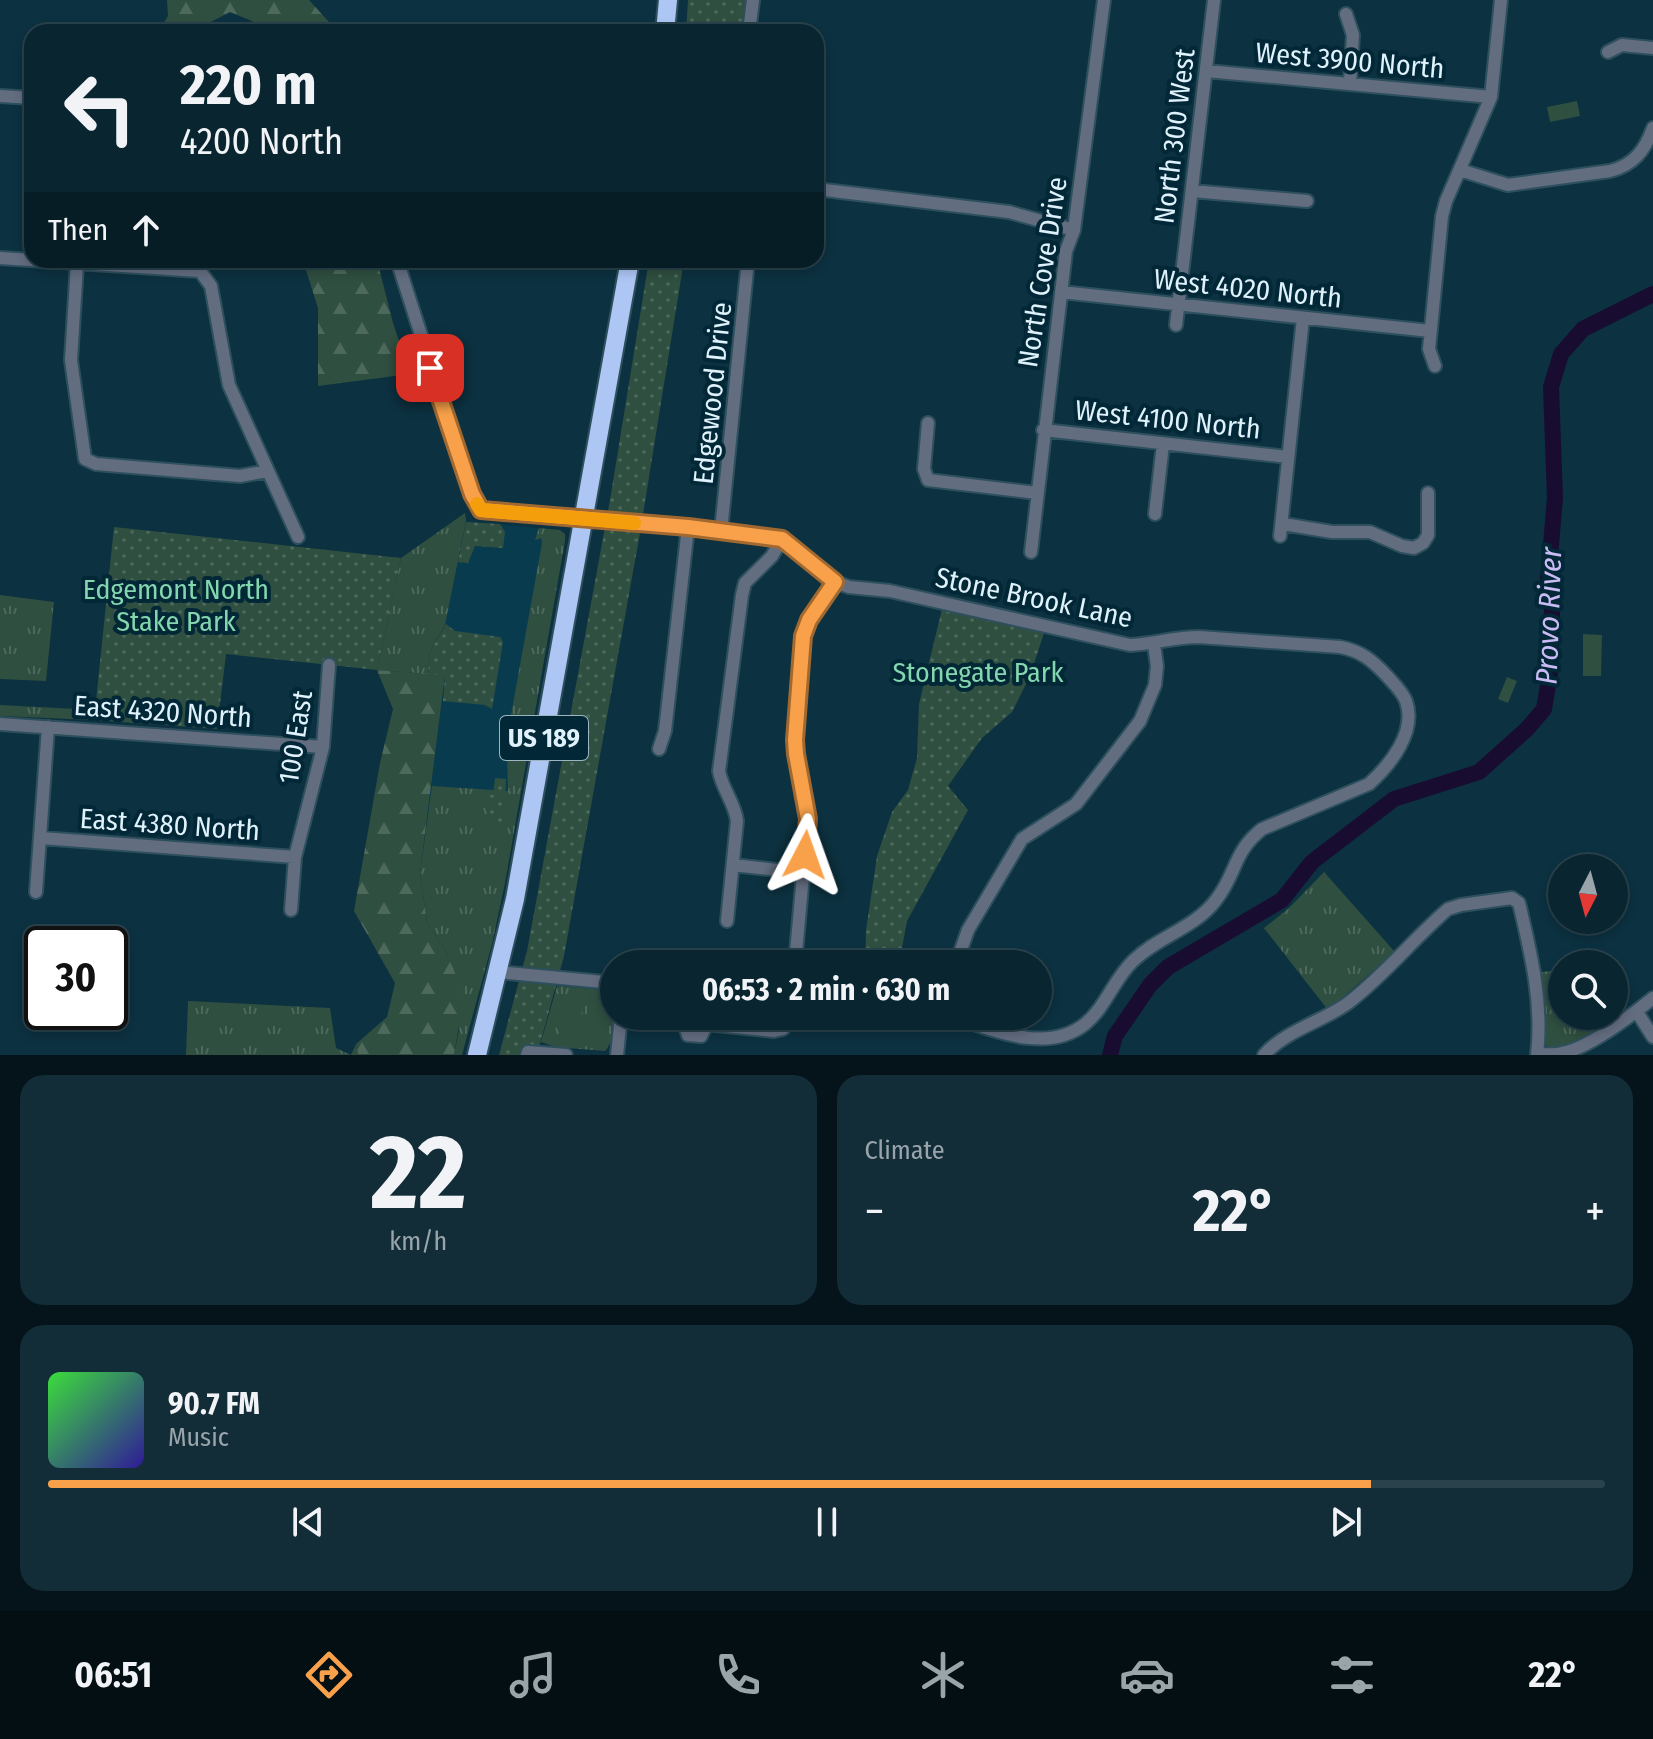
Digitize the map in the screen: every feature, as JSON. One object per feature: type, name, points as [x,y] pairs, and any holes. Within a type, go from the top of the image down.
[{"type":"highway","points":[[666,24],[668,0]]},
{"type":"highway","name":"US 189","points":[[477,1055],[526,841],[627,268]]},
{"type":"street","points":[[750,24],[753,0]]},
{"type":"street","name":"North Cove Drive","points":[[1031,552],[1066,251],[1074,230],[1104,0]]},
{"type":"street","name":"North 300 West","points":[[1176,325],[1214,0]]},
{"type":"street","points":[[1435,366],[1429,353],[1430,331],[1442,216],[1491,97],[1501,0]]},
{"type":"street","points":[[1346,14],[1353,35],[1350,83]]},
{"type":"street","points":[[1608,52],[1622,45],[1653,48]]},
{"type":"street","name":"West 3900 North","points":[[1206,71],[1491,97]]},
{"type":"street","points":[[0,96],[24,98]]},
{"type":"street","points":[[1460,170],[1508,185],[1610,171],[1625,166],[1640,154],[1653,128]]},
{"type":"street","points":[[824,190],[1009,212],[1074,230]]},
{"type":"street","points":[[1192,191],[1307,201]]},
{"type":"street","points":[[0,258],[24,260]]},
{"type":"street","points":[[77,268],[71,360],[85,459],[96,464],[240,476],[268,471]]},
{"type":"street","points":[[202,268],[211,286],[229,385],[298,537]]},
{"type":"street","points":[[400,268],[472,494],[481,510],[688,527],[782,539],[835,582],[809,620],[803,636],[795,740],[808,819],[796,950]]},
{"type":"street","name":"Edgewood Drive","points":[[721,531],[747,268]]},
{"type":"street","name":"West 4020 North","points":[[1061,292],[1430,331]]},
{"type":"street","points":[[1303,318],[1281,530],[1370,532],[1414,548],[1423,543],[1428,535],[1428,493]]},
{"type":"street","points":[[928,423],[924,469],[928,480],[1037,493]]},
{"type":"street","name":"West 4100 North","points":[[1043,430],[1288,457]]},
{"type":"street","points":[[1155,514],[1163,444]]},
{"type":"street","points":[[659,749],[665,731],[688,527]]},
{"type":"street","points":[[727,921],[737,821],[735,808],[721,782],[719,771],[743,588],[772,556],[782,539]]},
{"type":"street","name":"Stone Brook Lane","points":[[835,582],[849,587],[890,591],[1130,645],[1199,637],[1355,650],[1371,659],[1400,690],[1407,703],[1407,731],[1383,771],[1369,784],[1262,829],[1250,838],[1209,909],[1189,926],[1131,961],[1085,1024],[1066,1035],[1043,1040],[1022,1040],[992,1030]]},
{"type":"street","points":[[961,950],[968,930],[1022,839],[1082,798],[1140,721],[1155,685],[1157,666],[1154,644]]},
{"type":"street","name":"100 East","points":[[291,910],[295,857],[323,747],[329,665]]},
{"type":"street","name":"East 4320 North","points":[[0,724],[323,747]]},
{"type":"street","points":[[36,892],[48,727]]},
{"type":"street","name":"East 4380 North","points":[[41,838],[295,857]]},
{"type":"street","points":[[733,865],[803,873]]},
{"type":"street","points":[[1264,1055],[1273,1044],[1344,1006],[1363,992],[1448,909],[1461,905],[1512,898],[1519,903],[1540,1006],[1537,1054],[1570,1051],[1637,1012],[1653,998]]},
{"type":"street","points":[[498,972],[600,982]]},
{"type":"street","points":[[1637,1012],[1653,1037]]},
{"type":"street","points":[[617,1055],[620,1030]]},
{"type":"street","points":[[686,1030],[688,1035],[701,1036],[702,1030]]},
{"type":"street","points":[[528,1053],[566,1055]]},
{"type":"shaded area","points":[[466,521],[547,529],[508,792],[420,873],[445,676],[428,674],[445,625]]},
{"type":"green space","points":[[167,0],[309,0],[331,24],[254,24],[230,12],[208,24],[163,24],[168,16]]},
{"type":"green space","points":[[688,0],[747,0],[744,24],[686,24]]},
{"type":"green space","points":[[1577,101],[1580,116],[1550,122],[1547,107]]},
{"type":"green space","points":[[305,268],[379,268],[410,374],[318,386],[318,308]]},
{"type":"green space","points":[[648,268],[683,268],[640,533],[564,956],[537,1055],[499,1055],[527,951],[610,500]]},
{"type":"green space","points":[[465,513],[445,625],[430,651],[428,674],[377,670],[401,558]]},
{"type":"green space","points":[[466,522],[500,524],[505,532],[503,548],[475,546],[468,563],[458,562]]},
{"type":"green space","name":"Edgemont North Stake Park","points":[[114,527],[401,558],[377,670],[226,654],[217,729],[94,720]]},
{"type":"green space","points":[[539,528],[560,530],[565,534],[565,541],[492,944],[462,1055],[454,1055],[459,1030],[448,955],[427,922],[420,873],[432,786],[508,791],[507,751],[511,715],[542,543],[541,538],[535,540]]},
{"type":"green space","points":[[0,595],[54,602],[46,681],[0,679]]},
{"type":"green space","name":"Stonegate Park","points":[[942,609],[1044,633],[1030,676],[1012,712],[982,738],[948,786],[968,810],[907,921],[902,950],[865,950],[877,856],[892,812],[908,790],[917,758],[919,704]]},
{"type":"green space","points":[[446,624],[455,631],[500,637],[503,642],[492,709],[485,705],[443,701],[445,676],[428,674],[430,651]]},
{"type":"green space","points":[[1583,634],[1602,635],[1601,676],[1583,676]]},
{"type":"green space","points":[[377,670],[445,675],[420,873],[427,922],[448,955],[464,996],[454,1055],[358,1055],[356,1044],[387,1017],[395,983],[354,911],[380,763],[393,709]]},
{"type":"green space","points":[[1507,677],[1517,681],[1508,703],[1498,699]]},
{"type":"green space","points":[[0,705],[95,710],[94,720],[0,716]]},
{"type":"green space","points":[[495,778],[506,779],[504,823],[487,822]]},
{"type":"green space","points":[[1324,872],[1395,952],[1328,1010],[1264,928],[1289,908]]},
{"type":"green space","points":[[1548,971],[1548,1030],[1597,1030],[1575,1046],[1551,1049],[1546,1045],[1540,972]]},
{"type":"green space","points":[[557,986],[600,990],[600,1030],[613,1030],[605,1051],[555,1047],[541,1042]]},
{"type":"green space","points":[[562,995],[584,997],[577,1044],[559,1042]]},
{"type":"green space","points":[[593,1000],[600,1001],[600,1030],[608,1030],[607,1044],[602,1048],[585,1046],[589,1004]]},
{"type":"green space","points":[[188,1001],[330,1008],[336,1048],[351,1055],[186,1055]]},
{"type":"waterway","name":"Provo River","points":[[1110,1055],[1115,1036],[1150,985],[1168,967],[1282,900],[1312,862],[1394,799],[1479,772],[1527,729],[1544,709],[1550,674],[1552,610],[1548,580],[1555,498],[1551,387],[1561,354],[1583,329],[1653,294]]},
{"type":"slow traffic","points":[[477,504],[481,510],[634,523]]},
{"type":"route","points":[[430,368],[472,494],[481,510],[688,527],[782,539],[835,582],[809,620],[803,636],[795,740],[808,819],[805,855]]}]
